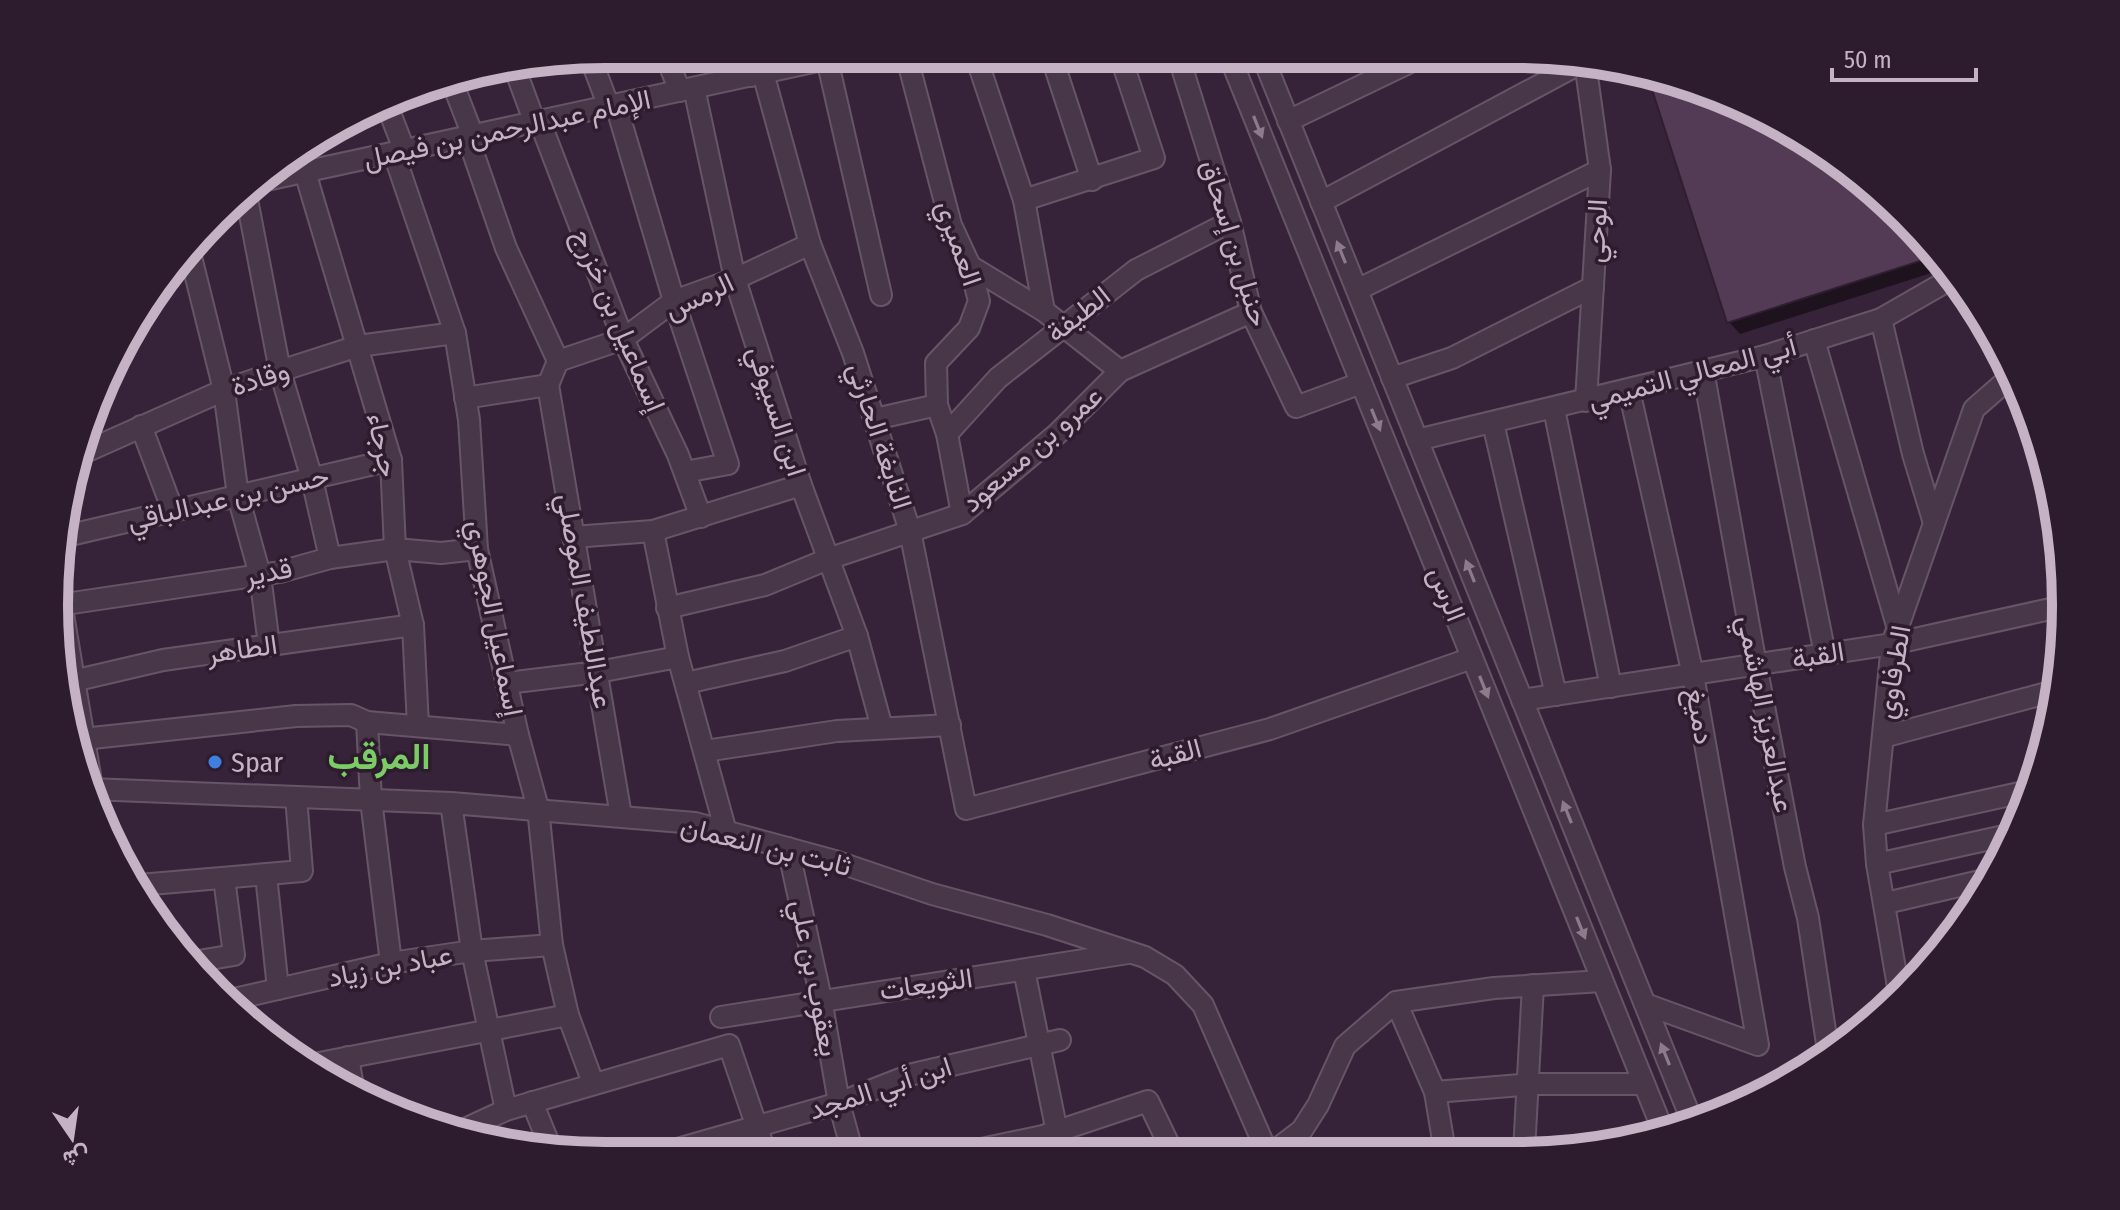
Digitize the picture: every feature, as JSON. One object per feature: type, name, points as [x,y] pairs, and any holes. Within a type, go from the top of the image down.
[{"type":"street","points":[[595,68],[612,106],[728,464],[685,472]]},
{"type":"street","name":"ابن السيوفي","points":[[674,68],[687,90],[735,279],[801,485],[857,636],[882,728]]},
{"type":"street","name":"النابغة الحارثي","points":[[752,68],[757,74],[810,244],[853,353],[910,531],[966,809]]},
{"type":"street","name":"الإمام عبدالرحمن بن فيصل","points":[[281,177],[781,68]]},
{"type":"street","points":[[824,68],[881,295]]},
{"type":"street","name":"العميري","points":[[910,68],[951,225],[970,266],[979,301],[969,328],[936,363],[937,405],[947,434],[962,514]]},
{"type":"street","points":[[980,68],[1024,200],[1044,311]]},
{"type":"street","points":[[1055,68],[1092,180]]},
{"type":"street","points":[[1024,200],[1154,158],[1124,68]]},
{"type":"street","name":"حنبل بن إسحاق","points":[[1182,68],[1230,222],[1251,312],[1296,407],[1361,383]]},
{"type":"street","name":"الرس","points":[[1234,68],[1659,1123]]},
{"type":"street","name":"الرس","points":[[1272,68],[1288,121],[1645,1004],[1693,1112]]},
{"type":"street","points":[[1288,121],[1383,68]]},
{"type":"street","points":[[1321,202],[1567,71]]},
{"type":"street","name":"الوحي","points":[[1586,73],[1600,170],[1586,401]]},
{"type":"street","name":"إسماعيل بن خزرج","points":[[518,75],[623,339],[685,472],[701,517]]},
{"type":"street","points":[[455,89],[506,248],[558,361],[548,385],[465,398]]},
{"type":"street","name":"إسماعيل الجوهري","points":[[389,113],[455,333],[465,398],[477,549],[518,735],[538,808],[552,945],[568,1015],[593,1083]]},
{"type":"street","points":[[1357,290],[1600,170]]},
{"type":"street","name":"جرجاء","points":[[305,172],[391,460],[395,549],[413,625],[418,726]]},
{"type":"street","points":[[248,204],[280,371],[312,479],[330,558]]},
{"type":"street","name":"الطيفة","points":[[947,434],[998,378],[1136,270],[1230,222]]},
{"type":"street","name":"الرمس","points":[[558,361],[623,339],[674,301],[735,279],[810,244]]},
{"type":"street","points":[[192,262],[224,390],[238,496],[260,575],[269,645]]},
{"type":"street","points":[[970,266],[1044,311],[1120,371]]},
{"type":"street","name":"أبي المعالي التميمي","points":[[1417,440],[1765,356],[1881,319],[1944,283]]},
{"type":"street","points":[[1392,378],[1452,358],[1593,287]]},
{"type":"street","name":"عمرو بن مسعود","points":[[667,608],[765,585],[828,559],[962,514],[1057,434],[1120,371],[1251,312]]},
{"type":"street","points":[[1881,319],[1913,454],[1934,523]]},
{"type":"street","name":"وقادة","points":[[91,449],[224,390],[358,346],[455,333]]},
{"type":"street","points":[[1814,340],[1895,636]]},
{"type":"street","points":[[1765,356],[1825,654]]},
{"type":"street","name":"عبدالعزيز الهاشمي","points":[[1703,370],[1756,665],[1795,867],[1808,918],[1827,1042]]},
{"type":"street","name":"الطرفاوي","points":[[1898,982],[1877,864],[1874,825],[1895,636],[1974,409],[2004,383]]},
{"type":"street","name":"عبداللطيف الموصلي","points":[[548,385],[621,816]]},
{"type":"street","name":"دميغ","points":[[1629,390],[1693,675],[1758,1045],[1645,1004]]},
{"type":"street","points":[[875,419],[937,405]]},
{"type":"street","points":[[1554,409],[1611,687]]},
{"type":"street","points":[[1493,423],[1556,695]]},
{"type":"street","points":[[141,426],[173,511]]},
{"type":"street","name":"حسن بن عبدالباقي","points":[[73,534],[391,460]]},
{"type":"street","points":[[573,537],[653,531],[801,485]]},
{"type":"street","points":[[653,531],[678,657],[726,832]]},
{"type":"street","name":"قدير","points":[[68,601],[260,575],[330,558],[395,549],[441,553],[477,549]]},
{"type":"street","name":"القبة","points":[[1522,700],[1825,654],[1895,636],[2052,608]]},
{"type":"street","name":"الطاهر","points":[[74,681],[163,660],[413,625]]},
{"type":"street","points":[[686,683],[785,661],[857,636]]},
{"type":"street","points":[[507,683],[598,672],[678,657]]},
{"type":"street","name":"القبة","points":[[966,809],[1270,729],[1472,658]]},
{"type":"street","points":[[1883,737],[2044,694]]},
{"type":"street","points":[[85,739],[296,716],[351,715],[367,722],[518,735]]},
{"type":"street","points":[[367,722],[371,800],[391,963]]},
{"type":"street","points":[[705,751],[837,731],[950,725]]},
{"type":"street","name":"ثابت بن النعمان","points":[[100,789],[451,803],[695,823],[835,861],[932,894],[1047,925],[1145,957],[1175,975],[1203,1005],[1263,1142]]},
{"type":"street","points":[[1874,825],[2018,793]]},
{"type":"street","points":[[147,884],[302,871],[296,797]]},
{"type":"street","points":[[451,803],[472,951],[506,1110]]},
{"type":"street","points":[[1877,864],[2000,837]]},
{"type":"street","name":"يعقوب بن علي","points":[[788,848],[821,999],[839,1103],[850,1142]]},
{"type":"street","points":[[266,875],[278,989]]},
{"type":"street","points":[[202,960],[234,955],[224,878]]},
{"type":"street","points":[[1886,903],[1975,882]]},
{"type":"street","name":"عباد بن زياد","points":[[239,998],[391,963],[472,951],[552,945]]},
{"type":"street","name":"الثويعات","points":[[721,1017],[1131,952]]},
{"type":"street","points":[[1024,970],[1057,1132]]},
{"type":"street","points":[[1286,1142],[1302,1130],[1318,1105],[1345,1046],[1396,1002],[1494,988],[1602,981]]},
{"type":"street","points":[[1524,1142],[1533,985]]},
{"type":"street","points":[[1396,1002],[1435,1092],[1443,1142]]},
{"type":"street","points":[[324,1062],[568,1015]]},
{"type":"street","name":"ابن أبي المجد","points":[[701,1142],[839,1103],[913,1074],[1060,1040]]},
{"type":"street","points":[[472,1126],[506,1110],[729,1045],[762,1142]]},
{"type":"street","points":[[348,1057],[352,1079]]},
{"type":"street","points":[[1435,1092],[1527,1085],[1644,1084]]},
{"type":"street","points":[[1012,1142],[1057,1132],[1148,1101],[1168,1142]]},
{"type":"street","points":[[532,1102],[547,1138]]},
{"type":"building","points":[[1651,85],[1721,109],[1784,140],[1869,201],[1926,259],[1727,323]]},
{"type":"place","name":"Spar","points":[[215,762]]},
{"type":"district","name":"المرقب","points":[[379,757]]}]
